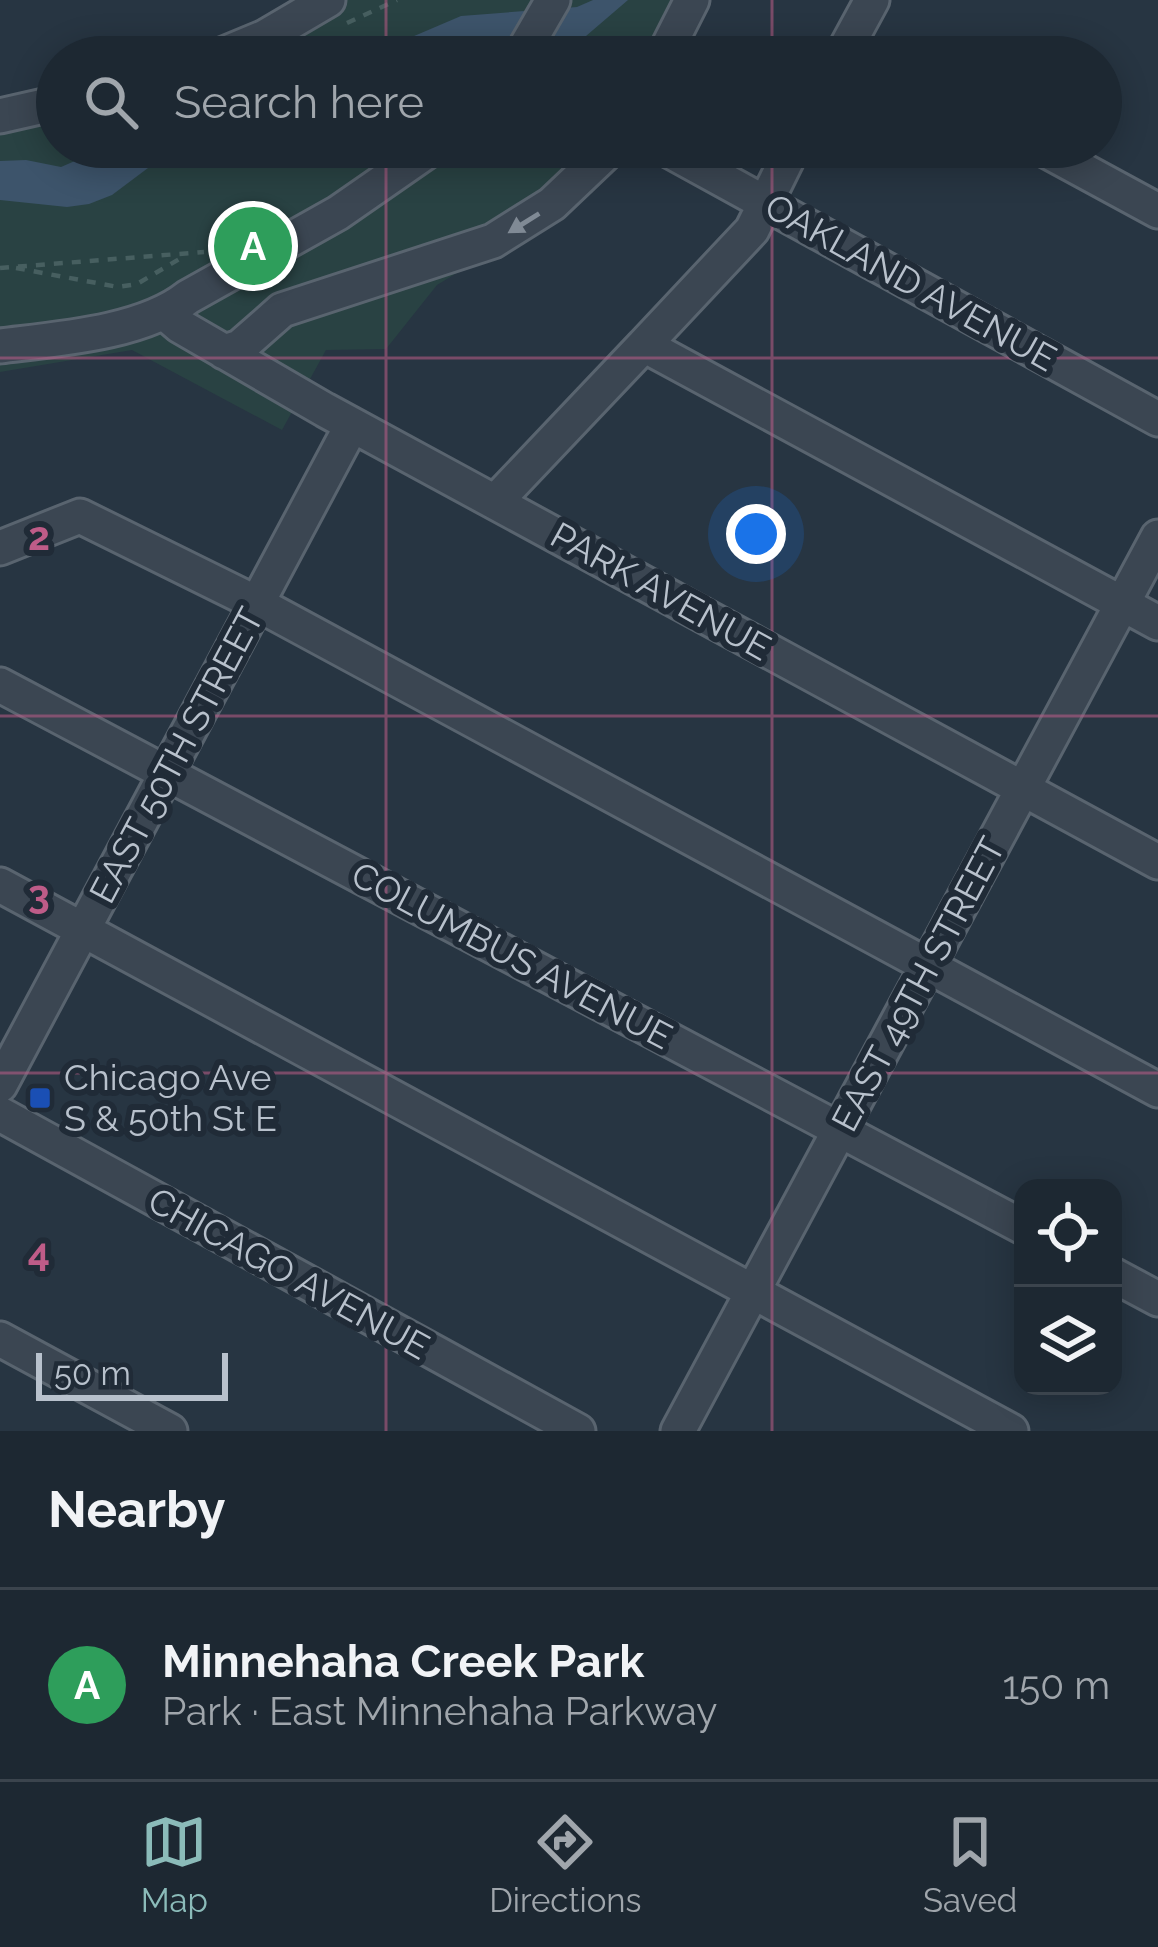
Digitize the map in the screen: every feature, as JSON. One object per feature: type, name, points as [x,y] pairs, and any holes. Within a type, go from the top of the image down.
[{"type":"street","points":[[267,36],[328,0]]},
{"type":"street","points":[[532,36],[553,0]]},
{"type":"street","points":[[674,36],[692,0]]},
{"type":"street","points":[[860,36],[872,0]]},
{"type":"street","points":[[0,116],[36,108]]},
{"type":"street","points":[[0,346],[62,339],[166,314],[338,213],[403,168]]},
{"type":"street","points":[[224,352],[240,347],[282,310],[474,250],[552,204],[591,168]]},
{"type":"street","name":"OAKLAND AVENUE","points":[[703,168],[1158,419]]},
{"type":"street","points":[[496,501],[752,230],[783,168]]},
{"type":"street","points":[[1079,168],[1158,211]]},
{"type":"street","name":"PARK AVENUE","points":[[166,314],[352,424],[1158,862]]},
{"type":"street","points":[[644,345],[1158,623]]},
{"type":"street","name":"EAST 50TH STREET","points":[[0,1085],[352,424]]},
{"type":"street","points":[[0,548],[80,515],[256,603],[1158,1090]]},
{"type":"street","name":"EAST 49TH STREET","points":[[678,1431],[1158,537]]},
{"type":"street","name":"COLUMBUS AVENUE","points":[[0,686],[1014,1222]]},
{"type":"street","points":[[0,886],[1011,1431]]},
{"type":"street","name":"CHICAGO AVENUE","points":[[0,1114],[578,1431]]},
{"type":"street","points":[[1122,1280],[1158,1299]]},
{"type":"street","points":[[0,1339],[170,1431]]},
{"type":"path","points":[[0,268],[186,256],[213,250]]},
{"type":"path","points":[[12,268],[118,287],[137,284],[186,256]]},
{"type":"green space","points":[[299,0],[703,0],[684,36],[229,36]]},
{"type":"green space","points":[[36,88],[36,168],[595,168],[483,257],[437,285],[386,349],[326,350],[282,430],[132,350],[0,372],[0,97]]},
{"type":"water","points":[[593,0],[628,0],[586,36],[414,36],[461,16],[577,7]]},
{"type":"water","points":[[0,161],[36,162],[36,168],[148,168],[112,195],[89,204],[67,207],[0,200]]},
{"type":"place","name":"Minnehaha Creek Park","points":[[253,246]]},
{"type":"place","name":"Chicago Ave S & 50th St E","points":[[40,1098]]}]
